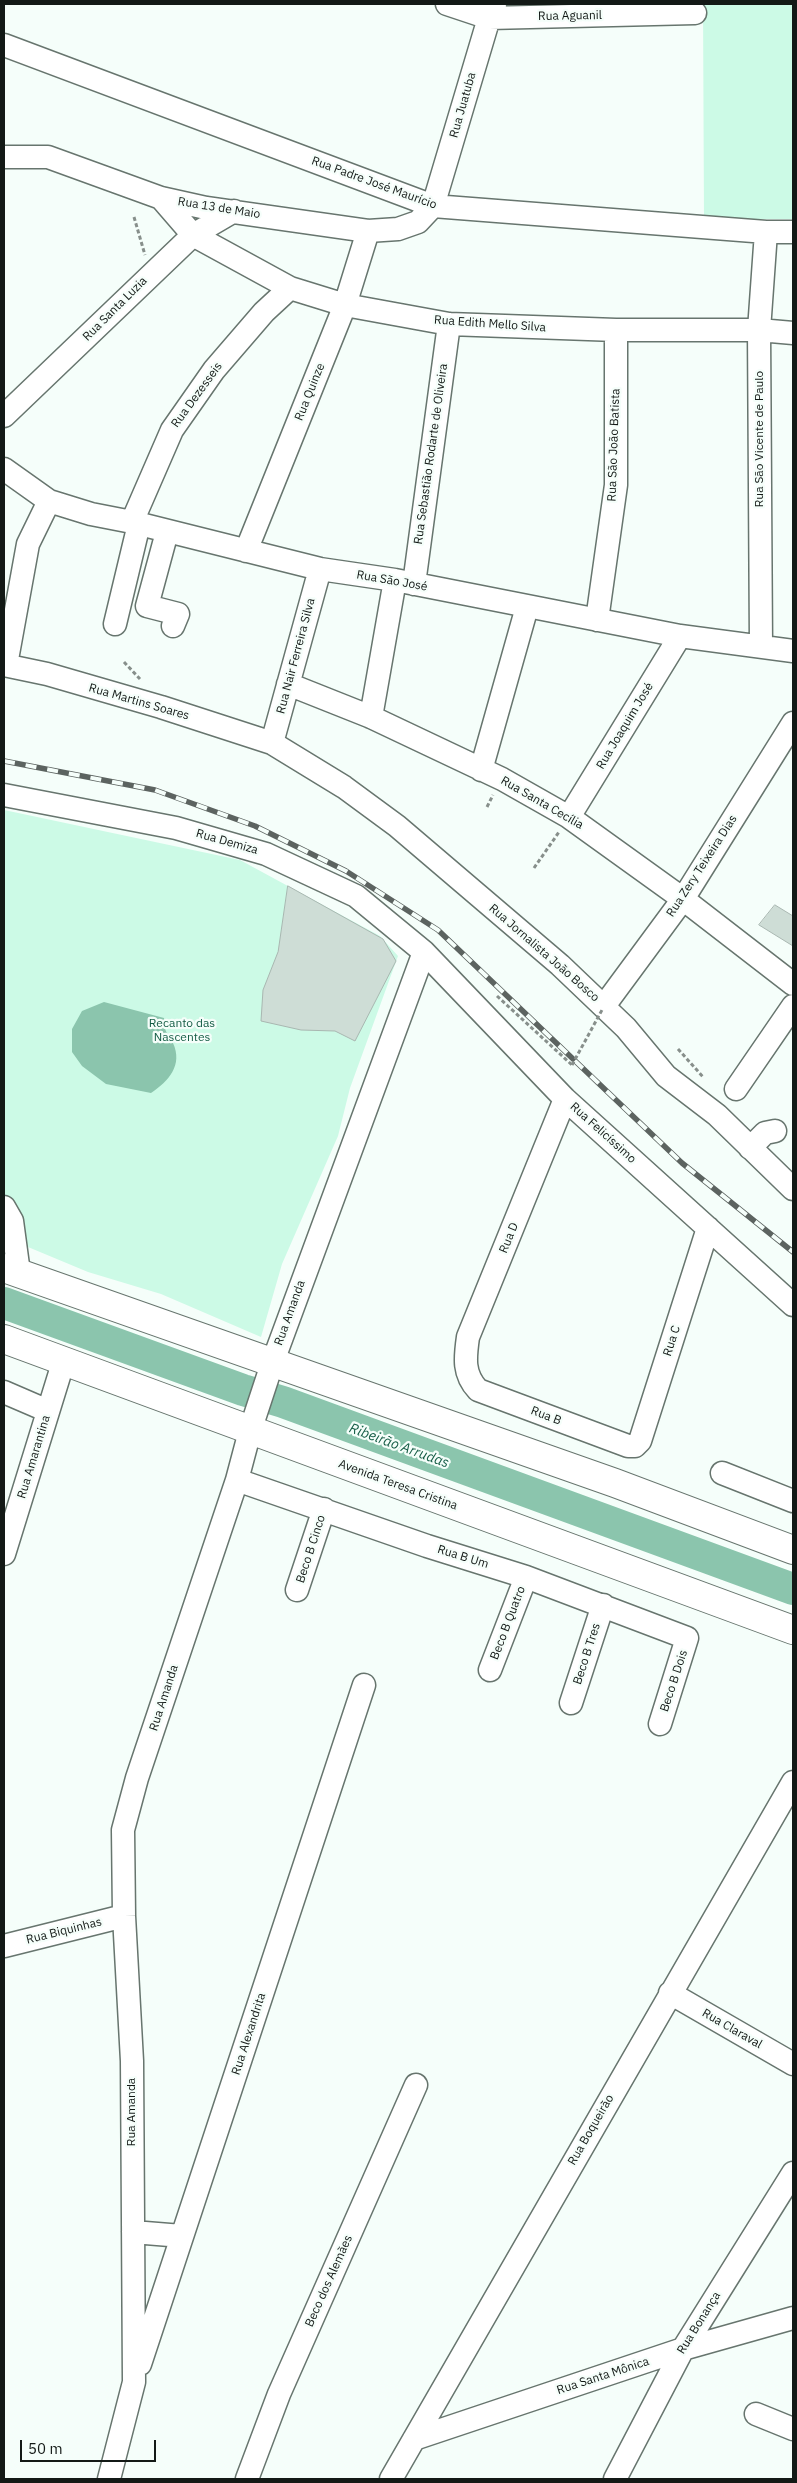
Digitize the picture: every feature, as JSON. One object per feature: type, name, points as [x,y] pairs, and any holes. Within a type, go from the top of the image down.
[{"type":"main road","points":[[11,1270],[270,1372],[615,1483],[793,1550]]},
{"type":"main road","name":"Avenida Teresa Cristina","points":[[4,1340],[253,1423],[793,1630]]},
{"type":"street","name":"Rua Aguanil","points":[[446,4],[492,11],[695,13]]},
{"type":"street","name":"Rua Juatuba","points":[[433,206],[492,11]]},
{"type":"street","name":"Rua Padre José Maurício","points":[[4,45],[433,206],[766,232],[793,232]]},
{"type":"street","name":"Rua 13 de Maio","points":[[4,157],[48,157],[161,198],[234,211],[368,230],[398,229],[418,222],[433,206]]},
{"type":"street","name":"Rua Edith Mello Silva","points":[[161,198],[193,235],[290,288],[345,305],[448,324],[616,330],[760,330],[793,333]]},
{"type":"street","name":"Rua Santa Luzia","points":[[4,416],[150,274],[193,235],[234,211]]},
{"type":"street","name":"Rua Quinze","points":[[246,551],[345,305],[368,230]]},
{"type":"street","name":"Rua São Vicente de Paulo","points":[[761,646],[760,330],[766,232]]},
{"type":"street","name":"Rua Dezesseis","points":[[115,624],[136,523],[172,430],[214,370],[264,312],[290,288]]},
{"type":"street","name":"Rua Sebastião Rodarte de Oliveira","points":[[371,717],[404,582],[448,324]]},
{"type":"street","name":"Rua São João Batista","points":[[597,620],[616,485],[616,330]]},
{"type":"street","name":"Rua São José","points":[[4,469],[49,500],[91,514],[136,523],[320,569],[404,582],[680,636],[793,651]]},
{"type":"street","points":[[5,665],[28,544],[49,500]]},
{"type":"street","points":[[167,532],[147,606],[178,614],[173,626]]},
{"type":"street","name":"Rua Nair Ferreira Silva","points":[[272,743],[320,569]]},
{"type":"street","points":[[481,770],[528,607]]},
{"type":"street","name":"Rua Joaquim José","points":[[569,817],[680,636]]},
{"type":"street","name":"Rua Martins Soares","points":[[5,665],[47,674],[161,707],[272,743]]},
{"type":"street","name":"Rua Santa Cecília","points":[[288,684],[371,717],[481,770],[569,817],[683,899],[793,984]]},
{"type":"street","name":"Rua Zery Teixeira Dias","points":[[603,1008],[683,899],[793,723]]},
{"type":"street","name":"Rua Jornalista João Bosco","points":[[272,743],[344,787],[397,826],[560,965],[666,1076],[717,1115],[793,1189]]},
{"type":"street","name":"Rua Demiza","points":[[4,794],[176,828],[266,854],[356,896],[424,952]]},
{"type":"street","name":"Rua Felicíssimo","points":[[424,952],[565,1099],[793,1305]]},
{"type":"street","name":"Rua Amanda","points":[[109,2479],[134,2382],[132,2061],[124,1916],[124,1830],[138,1778],[237,1480],[270,1372],[424,952]]},
{"type":"street","points":[[736,1088],[792,1009]]},
{"type":"street","name":"Rua D","points":[[468,1380],[465,1358],[468,1337],[565,1099]]},
{"type":"street","points":[[750,1148],[765,1133],[775,1131]]},
{"type":"street","points":[[4,1207],[12,1221],[11,1270]]},
{"type":"street","name":"Rua C","points":[[628,1446],[634,1446],[640,1441],[708,1228]]},
{"type":"street","name":"Rua Amarantina","points":[[4,1554],[64,1360]]},
{"type":"street","name":"Rua B","points":[[468,1380],[478,1390],[628,1446]]},
{"type":"street","points":[[4,1392],[48,1411]]},
{"type":"street","points":[[722,1473],[793,1499]]},
{"type":"street","name":"Rua B Um","points":[[237,1480],[427,1546],[526,1577],[687,1638]]},
{"type":"street","name":"Beco B Cinco","points":[[297,1590],[324,1509]]},
{"type":"street","name":"Beco B Quatro","points":[[490,1670],[526,1577]]},
{"type":"street","name":"Beco B Tres","points":[[571,1703],[603,1605]]},
{"type":"street","name":"Beco B Dois","points":[[660,1724],[687,1638]]},
{"type":"street","name":"Rua Alexandrita","points":[[134,2382],[364,1686]]},
{"type":"street","name":"Rua Boqueirão","points":[[391,2479],[793,1782]]},
{"type":"street","name":"Rua Biquinhas","points":[[4,1946],[124,1916]]},
{"type":"street","name":"Rua Claraval","points":[[670,1994],[793,2064]]},
{"type":"street","name":"Beco dos Alemães","points":[[247,2479],[278,2394],[416,2085]]},
{"type":"street","name":"Rua Bonança","points":[[615,2479],[682,2349],[793,2173]]},
{"type":"street","points":[[133,2232],[182,2236]]},
{"type":"street","name":"Rua Santa Mônica","points":[[414,2438],[682,2349],[793,2318]]},
{"type":"street","points":[[756,2414],[793,2429]]},
{"type":"path","points":[[134,217],[150,274]]},
{"type":"path","points":[[534,868],[569,817]]},
{"type":"path","points":[[572,1065],[603,1008]]},
{"type":"path","points":[[678,1049],[708,1081]]},
{"type":"green space","points":[[703,4],[793,4],[793,219],[704,219]]},
{"type":"green space","name":"Recanto das Nascentes","points":[[4,810],[240,860],[380,936],[398,956],[350,1088],[338,1136],[282,1264],[261,1337],[161,1294],[88,1272],[4,1237]]},
{"type":"shaded area","points":[[104,1002],[164,1018],[166,1030],[176,1051],[175,1065],[169,1078],[151,1093],[106,1084],[82,1066],[72,1052],[72,1029],[82,1011]]},
{"type":"building","points":[[288,886],[383,939],[396,961],[355,1041],[335,1031],[301,1030],[261,1021],[263,990],[278,952]]},
{"type":"building","points":[[775,905],[793,916],[793,946],[759,925]]},
{"type":"waterway","name":"Ribeirão Arrudas","points":[[4,1303],[243,1390],[283,1402],[793,1589]]},
{"type":"railway","points":[[4,761],[155,790],[255,826],[346,871],[438,930],[682,1163],[793,1252]]}]
